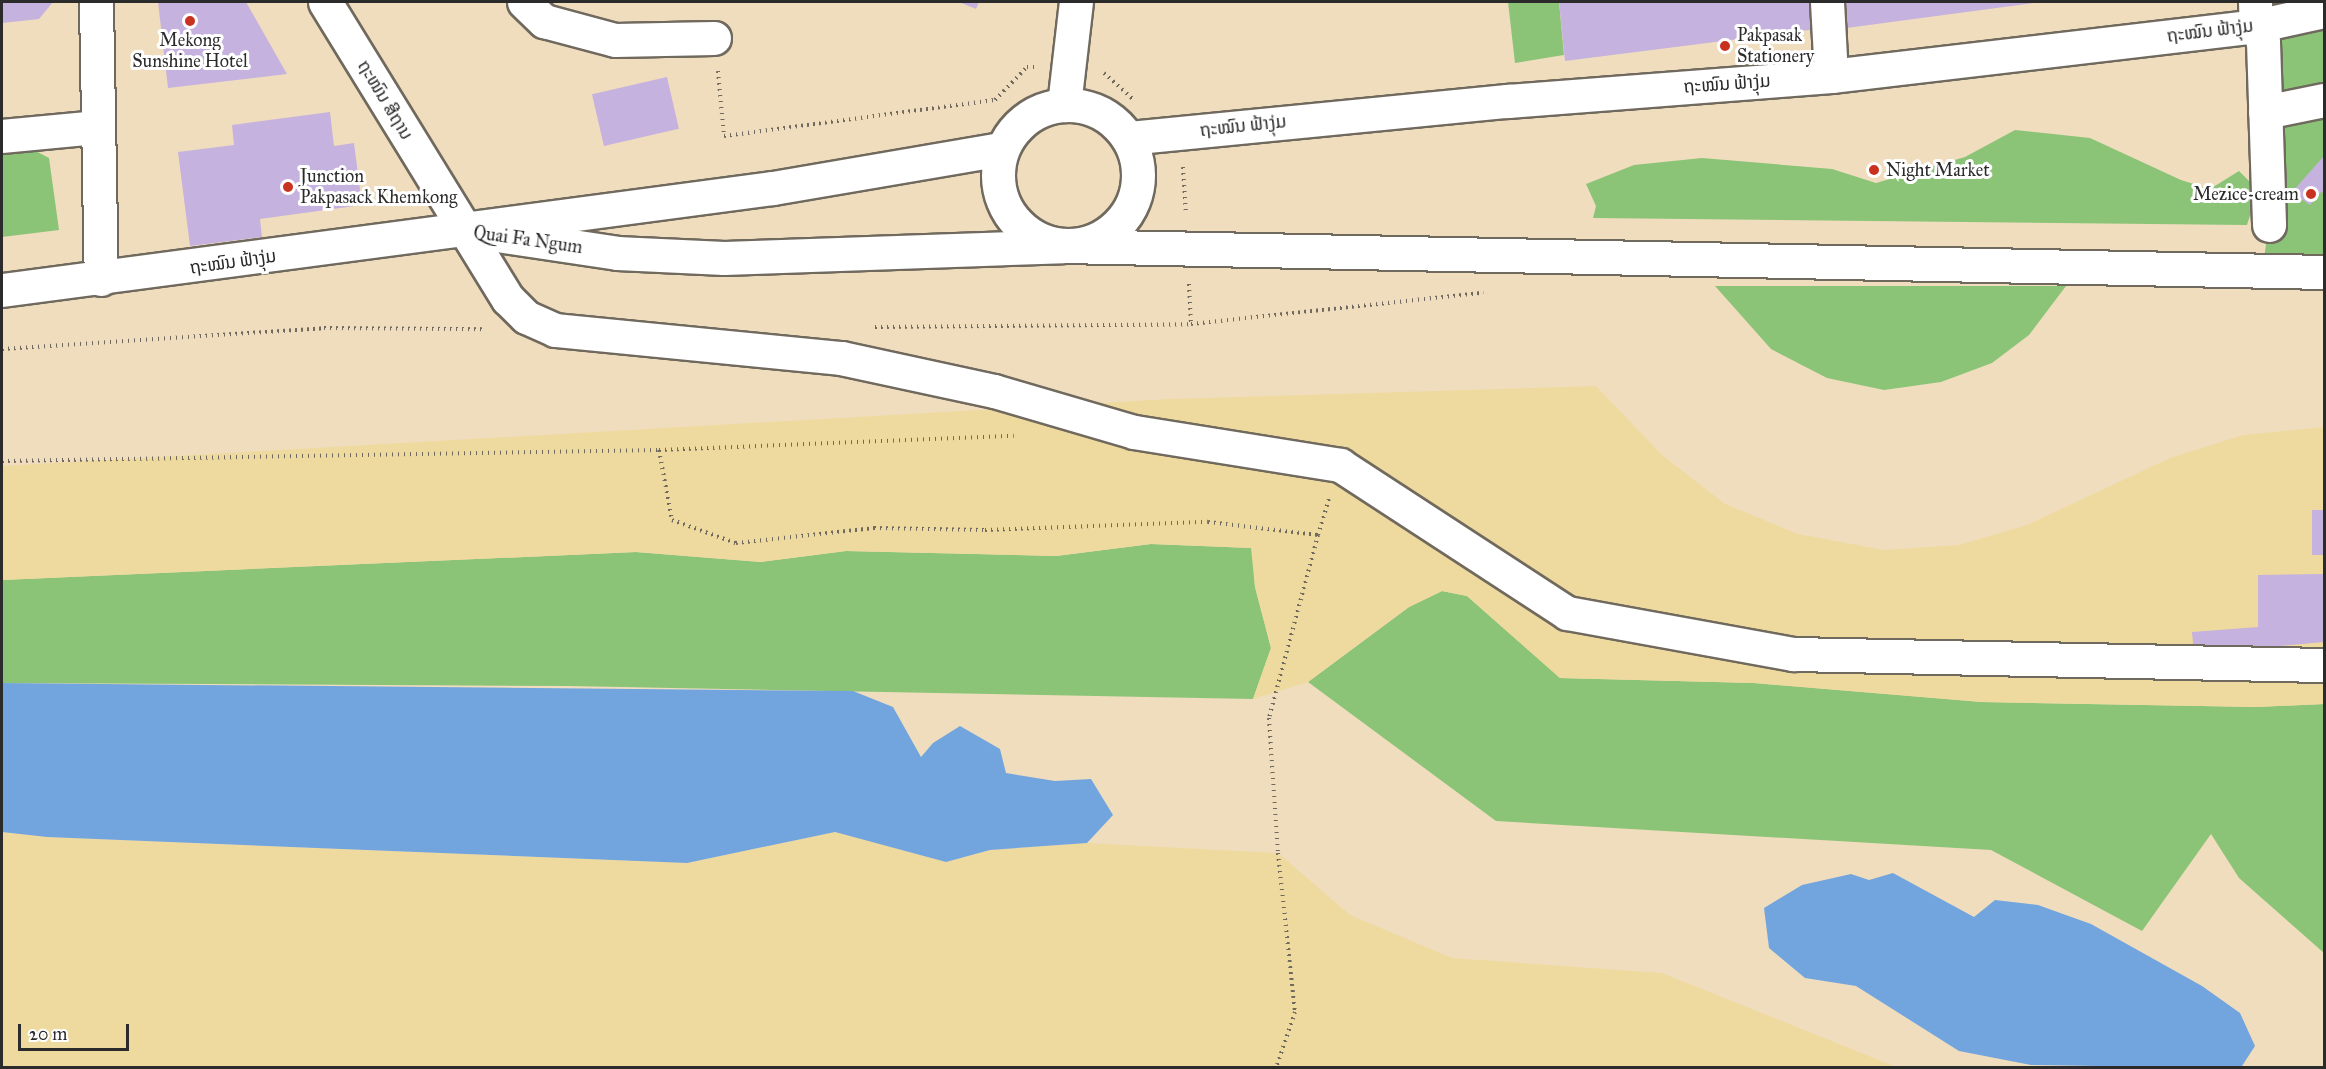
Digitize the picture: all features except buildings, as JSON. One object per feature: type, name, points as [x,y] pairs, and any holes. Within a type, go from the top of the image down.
[{"type":"street","points":[[96,2],[101,279]]},
{"type":"street","name":"ຖະໜົນ ສີຖານ","points":[[325,2],[507,298],[526,317],[555,330],[841,358],[994,391],[1134,432],[1340,465],[1567,613],[1793,654],[2325,664]]},
{"type":"street","points":[[524,2],[544,21],[615,40],[714,38]]},
{"type":"street","points":[[1064,105],[1076,2]]},
{"type":"street","points":[[1827,2],[1831,76]]},
{"type":"street","name":"ຖະໝົນ ຟ້າງຸ່ມ","points":[[1128,138],[1508,101],[1831,76],[2256,14],[2325,11]]},
{"type":"street","points":[[2256,14],[2263,42],[2269,225]]},
{"type":"street","points":[[2265,112],[2325,100]]},
{"type":"street","points":[[1063,246],[1094,241],[1119,224],[1135,198],[1138,167],[1128,138],[1101,113],[1064,105],[1027,118],[1002,149],[997,170],[999,193],[1008,214],[1022,230],[1041,241],[1063,246],[2325,272]]},
{"type":"street","points":[[2,136],[98,127]]},
{"type":"street","name":"Quai Fa Ngum","points":[[464,230],[773,188],[1002,149]]},
{"type":"street","name":"Quai Fa Ngum","points":[[464,230],[617,253],[724,258],[1063,246]]},
{"type":"street","name":"ຖະໝົນ ຟ້າງຸ່ມ","points":[[2,290],[101,279],[464,230]]},
{"type":"path","points":[[864,327],[1191,324],[1493,292]]},
{"type":"path","points":[[2,349],[324,328],[497,329]]},
{"type":"path","points":[[2,462],[659,450],[1027,436]]},
{"type":"path","points":[[659,450],[672,520],[736,543],[874,528],[986,530],[1208,522],[1318,535],[1269,718],[1278,853],[1295,1012],[1276,1068]]},
{"type":"green space","points":[[1508,2],[1559,2],[1564,55],[1515,63]]},
{"type":"green space","points":[[2324,14],[2324,272],[2262,271],[2269,225],[2263,42]]},
{"type":"green space","points":[[2015,130],[2090,138],[2181,180],[2210,189],[2239,171],[2258,190],[2247,225],[1593,218],[1596,206],[1586,184],[1634,165],[1702,158],[1832,169],[1876,183],[1965,157]]},
{"type":"green space","points":[[30,148],[49,158],[59,230],[2,237],[2,151]]},
{"type":"green space","points":[[1715,286],[2066,286],[2029,335],[1992,363],[1941,382],[1884,390],[1827,378],[1771,349]]},
{"type":"green space","points":[[1151,544],[1252,548],[1255,587],[1271,648],[1253,699],[568,686],[2,683],[2,580],[636,552],[761,562],[846,551],[1056,556]]},
{"type":"green space","points":[[1442,591],[1467,596],[1560,678],[1754,683],[1982,702],[2257,707],[2324,704],[2324,953],[2239,878],[2211,834],[2142,931],[1991,850],[1496,821],[1308,682],[1409,607]]},
{"type":"sand","points":[[1596,386],[1662,455],[1725,504],[1798,534],[1884,550],[1959,545],[2027,525],[2170,458],[2243,435],[2324,427],[2324,704],[2257,707],[1982,702],[1754,683],[1560,678],[1467,596],[1442,591],[1409,607],[1308,682],[1253,699],[1271,648],[1255,587],[1251,548],[1151,544],[1056,556],[846,551],[761,562],[636,552],[2,580],[2,466],[1170,399]]},
{"type":"sand","points":[[2,832],[47,837],[686,863],[835,832],[946,862],[990,850],[1087,843],[1278,853],[1350,915],[1452,958],[1662,973],[1896,1067],[2,1068]]},
{"type":"water","points":[[2,683],[853,691],[893,707],[921,757],[933,743],[960,726],[1000,749],[1006,773],[1055,781],[1091,779],[1113,815],[1087,843],[990,850],[946,862],[835,832],[687,863],[47,837],[2,832]]},
{"type":"water","points":[[1893,873],[1974,917],[1995,900],[2038,905],[2091,924],[2202,986],[2240,1013],[2255,1046],[2242,1066],[2230,1068],[2031,1065],[1959,1051],[1856,986],[1805,978],[1769,948],[1764,908],[1802,885],[1851,874],[1869,880]]},
{"type":"place","name":"Mekong Sunshine Hotel","points":[[190,21]]},
{"type":"place","name":"Pakpasak Stationery","points":[[1725,46]]},
{"type":"place","name":"Night Market","points":[[1874,170]]},
{"type":"place","name":"Junction Pakpasack Khemkong","points":[[288,187]]},
{"type":"place","name":"Mezice-cream","points":[[2311,194]]}]
